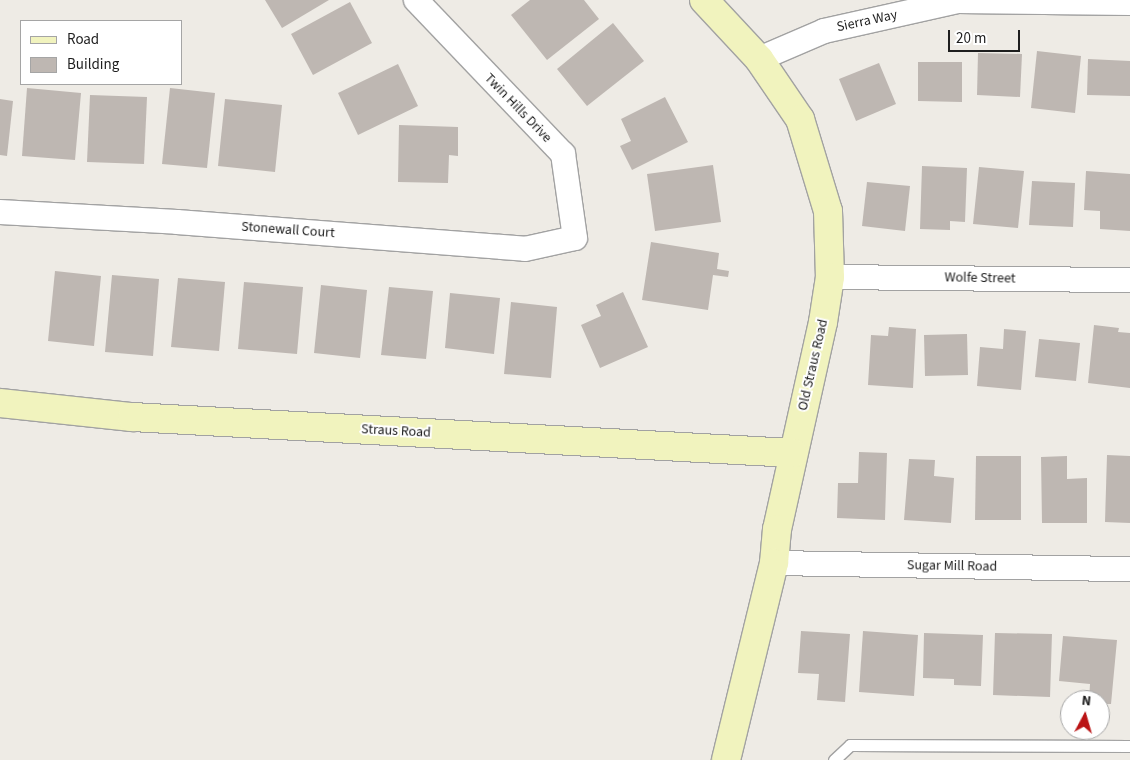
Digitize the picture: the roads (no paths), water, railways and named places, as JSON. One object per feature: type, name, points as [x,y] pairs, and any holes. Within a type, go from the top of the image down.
[{"type":"street","name":"Twin Hills Drive","points":[[416,0],[563,154],[574,238]]},
{"type":"street","name":"Old Straus Road","points":[[704,0],[760,59],[800,119],[828,211],[830,277],[823,322],[777,529],[774,563],[726,760]]},
{"type":"street","name":"Sierra Way","points":[[760,59],[824,31],[958,1],[1130,3]]},
{"type":"street","name":"Stonewall Court","points":[[0,212],[177,222],[525,249],[574,238]]},
{"type":"street","name":"Wolfe Street","points":[[830,277],[1130,280]]},
{"type":"street","name":"Straus Road","points":[[0,403],[132,417],[793,453]]},
{"type":"street","name":"Sugar Mill Road","points":[[774,563],[1130,569]]},
{"type":"lane","points":[[834,760],[850,745],[1130,746]]}]
